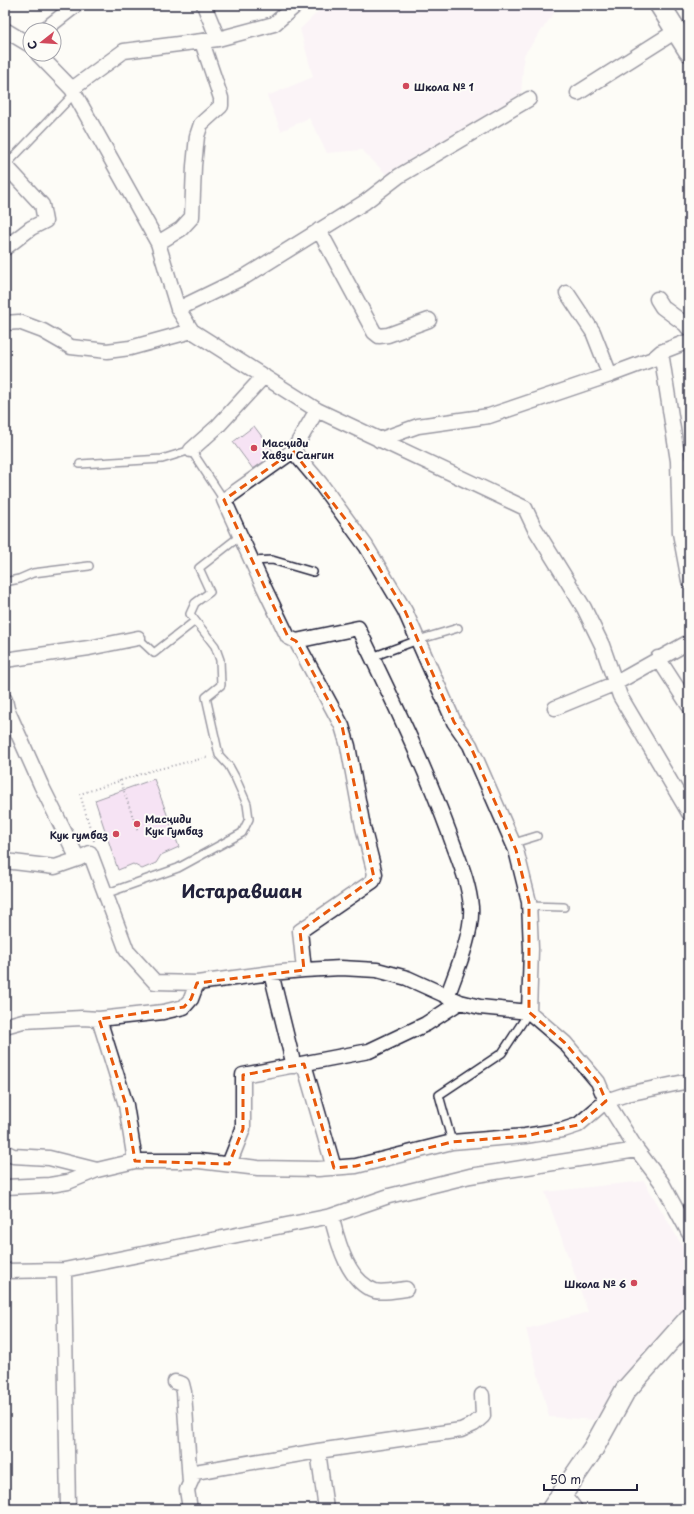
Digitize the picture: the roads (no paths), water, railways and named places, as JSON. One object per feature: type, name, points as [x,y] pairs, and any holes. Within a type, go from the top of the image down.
[{"type":"main road","points":[[660,5],[689,51]]},
{"type":"main road","points":[[552,1509],[593,1449],[625,1390],[689,1319]]},
{"type":"street","points":[[54,22],[76,5]]},
{"type":"street","points":[[204,5],[218,39]]},
{"type":"street","points":[[73,92],[124,52],[202,42],[274,24],[296,5]]},
{"type":"street","points":[[5,30],[22,40]]},
{"type":"street","points":[[578,93],[676,31]]},
{"type":"street","points":[[158,243],[181,229],[192,217],[197,136],[201,124],[221,106],[221,98],[202,42]]},
{"type":"street","points":[[45,62],[73,92],[158,243],[178,309],[192,331],[317,410],[525,508],[534,528],[584,608],[602,645],[620,696],[689,813]]},
{"type":"street","points":[[178,309],[246,276],[365,202],[399,176],[529,99]]},
{"type":"street","points":[[5,248],[31,228],[45,221],[42,205],[6,166]]},
{"type":"street","points":[[319,230],[374,332],[379,336],[388,335],[429,320]]},
{"type":"street","points":[[567,293],[593,332],[610,375]]},
{"type":"street","points":[[657,299],[662,307],[685,324],[689,329]]},
{"type":"street","points":[[5,323],[18,322],[43,330],[71,348],[107,351],[130,348],[192,331]]},
{"type":"street","points":[[379,440],[418,426],[488,416],[653,359],[660,352],[689,341]]},
{"type":"street","points":[[660,352],[683,461],[680,533],[689,581]]},
{"type":"street","points":[[191,450],[218,426],[264,376]]},
{"type":"street","points":[[304,970],[300,931],[373,881],[375,874],[361,820],[348,746],[342,726],[296,641],[288,637],[224,500],[293,451],[317,410]]},
{"type":"street","points":[[293,451],[320,483],[366,546],[406,611],[454,722],[470,745],[514,844],[529,906],[531,949],[529,1012]]},
{"type":"street","points":[[229,1164],[243,1129],[243,1075],[369,1051],[426,1024],[454,1000],[469,932],[471,908],[466,881],[434,790],[358,628],[296,641]]},
{"type":"street","points":[[5,660],[88,648],[138,638]]},
{"type":"street","points":[[555,708],[616,683],[658,658],[689,642]]},
{"type":"street","points":[[658,658],[689,706]]},
{"type":"street","points":[[5,700],[7,709],[41,785],[105,894],[127,951],[155,982],[197,983],[271,972],[304,970],[341,968],[377,970],[407,978],[454,1000],[480,1007],[529,1012],[564,1042],[598,1082],[606,1101],[637,1150],[662,1183],[689,1233]]},
{"type":"street","points":[[5,861],[55,867],[84,856]]},
{"type":"street","points":[[271,972],[299,1065],[334,1168]]},
{"type":"street","points":[[5,1026],[24,1021],[99,1019],[163,1012],[184,1007],[192,999],[197,983]]},
{"type":"street","points":[[99,1019],[126,1105],[135,1161]]},
{"type":"street","points":[[5,1186],[50,1185],[68,1182],[97,1170],[135,1161],[199,1161],[258,1168],[334,1168],[356,1166],[452,1142],[525,1136],[564,1130],[578,1124],[606,1101],[627,1094],[689,1081]]},
{"type":"street","points":[[5,1271],[64,1270],[331,1216],[389,1196],[470,1176],[637,1150]]},
{"type":"street","points":[[5,1152],[14,1156],[49,1158],[97,1170]]},
{"type":"street","points":[[331,1216],[339,1247],[349,1267],[361,1284],[376,1291],[406,1289]]},
{"type":"street","points":[[64,1270],[68,1509]]},
{"type":"street","points":[[175,1382],[182,1384],[184,1392],[190,1483]]},
{"type":"street","points":[[190,1509],[188,1490],[195,1472],[318,1451],[461,1430],[474,1424],[483,1416],[482,1395]]},
{"type":"street","points":[[318,1451],[326,1509]]},
{"type":"street","points":[[563,1493],[575,1509]]},
{"type":"lane","points":[[6,166],[73,92]]},
{"type":"lane","points":[[80,464],[162,459],[191,450],[224,500]]},
{"type":"lane","points":[[105,894],[178,868],[242,833],[249,819],[247,804],[235,777],[229,766],[219,755],[206,697],[221,685],[220,660],[215,646],[190,614],[195,603],[210,592],[200,568],[240,536]]},
{"type":"lane","points":[[251,560],[272,560],[313,572]]},
{"type":"lane","points":[[5,582],[19,579],[33,572],[89,566]]},
{"type":"lane","points":[[138,638],[154,653],[195,621]]},
{"type":"lane","points":[[372,657],[418,640],[458,628]]},
{"type":"lane","points":[[514,844],[537,836]]},
{"type":"lane","points":[[529,906],[564,907]]},
{"type":"lane","points":[[452,1142],[439,1095],[502,1053],[529,1012]]},
{"type":"place","name":"Школа № 1","points":[[406,86]]},
{"type":"place","name":"Масҷиди Хавзи Сангин","points":[[254,448]]},
{"type":"place","name":"Масҷиди Кук Гумбаз","points":[[137,824]]},
{"type":"place","name":"Кук гумбаз","points":[[116,834]]},
{"type":"place","name":"Школа № 6","points":[[634,1283]]},
{"type":"district","name":"Истаравшан","points":[[242,890]]}]
